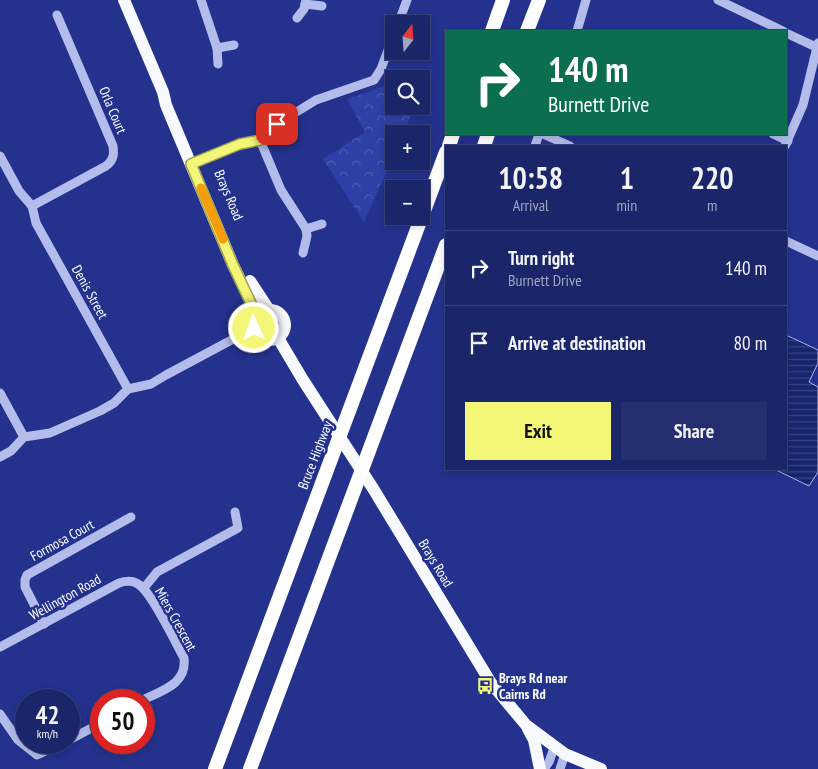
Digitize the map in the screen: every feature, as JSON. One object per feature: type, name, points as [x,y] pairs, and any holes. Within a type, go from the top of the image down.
[{"type":"highway","points":[[492,30],[503,0]]},
{"type":"highway","points":[[527,30],[538,0]]},
{"type":"highway","name":"Bruce Highway","points":[[215,769],[445,155]]},
{"type":"highway","points":[[250,769],[445,249]]},
{"type":"main road","name":"Brays Road","points":[[124,0],[163,92],[166,105],[250,281],[260,318]]},
{"type":"main road","points":[[278,313],[284,320],[284,330],[278,338],[268,341],[259,337],[260,318],[278,313]]},
{"type":"main road","name":"Brays Road","points":[[278,338],[302,380],[374,490],[492,683],[526,725],[559,751],[599,768]]},
{"type":"main road","points":[[526,725],[534,740],[540,769]]},
{"type":"main road","points":[[581,769],[599,768]]},
{"type":"street","points":[[201,0],[217,48],[218,64]]},
{"type":"street","points":[[401,15],[407,0]]},
{"type":"street","points":[[577,30],[586,0]]},
{"type":"street","points":[[718,0],[781,30]]},
{"type":"street","points":[[297,18],[304,9],[305,2],[322,6]]},
{"type":"street","name":"Orla Court","points":[[32,206],[106,166],[113,158],[114,152],[57,15]]},
{"type":"street","points":[[774,135],[786,144],[803,105],[818,46],[787,33]]},
{"type":"street","points":[[217,48],[234,44]]},
{"type":"street","points":[[195,163],[246,142],[260,140],[277,124],[316,100],[374,80],[382,69],[385,60]]},
{"type":"street","points":[[543,135],[568,145]]},
{"type":"street","points":[[260,140],[281,190],[306,229],[307,236],[303,253]]},
{"type":"street","points":[[0,156],[19,192],[32,206]]},
{"type":"street","name":"Denis Street","points":[[32,206],[36,223],[128,389]]},
{"type":"street","points":[[306,229],[322,224]]},
{"type":"street","points":[[787,241],[818,256]]},
{"type":"street","points":[[0,457],[11,451],[24,437],[50,433],[100,411],[114,402],[128,389],[151,384],[260,318]]},
{"type":"street","points":[[0,393],[24,437]]},
{"type":"street","points":[[144,588],[157,572],[238,528],[235,512]]},
{"type":"street","name":"Formosa Court","points":[[44,624],[24,587],[24,580],[27,575],[131,518]]},
{"type":"street","name":"Wellington Road","points":[[0,648],[119,583],[132,581],[144,588]]},
{"type":"street","name":"Miers Crescent","points":[[144,588],[184,658],[185,666],[181,678],[155,694]]},
{"type":"street","points":[[0,714],[15,736]]},
{"type":"street","points":[[544,769],[559,751]]},
{"type":"street","points":[[559,751],[560,769]]},
{"type":"green space","points":[[385,86],[385,115],[411,115],[407,125],[385,125],[385,170],[387,170],[364,222],[323,159],[365,132],[347,99]]},
{"type":"shaded area","points":[[787,335],[818,350],[818,363],[809,382],[818,387],[818,472],[809,486],[776,470],[787,470]]},
{"type":"slow traffic","points":[[201,188],[223,239]]},
{"type":"place","name":"Brays Rd near Cairns Rd","points":[[485,686]]},
{"type":"route","points":[[254,328],[257,316],[252,302],[233,265],[191,164],[240,144],[256,142],[264,138],[277,124]]}]
